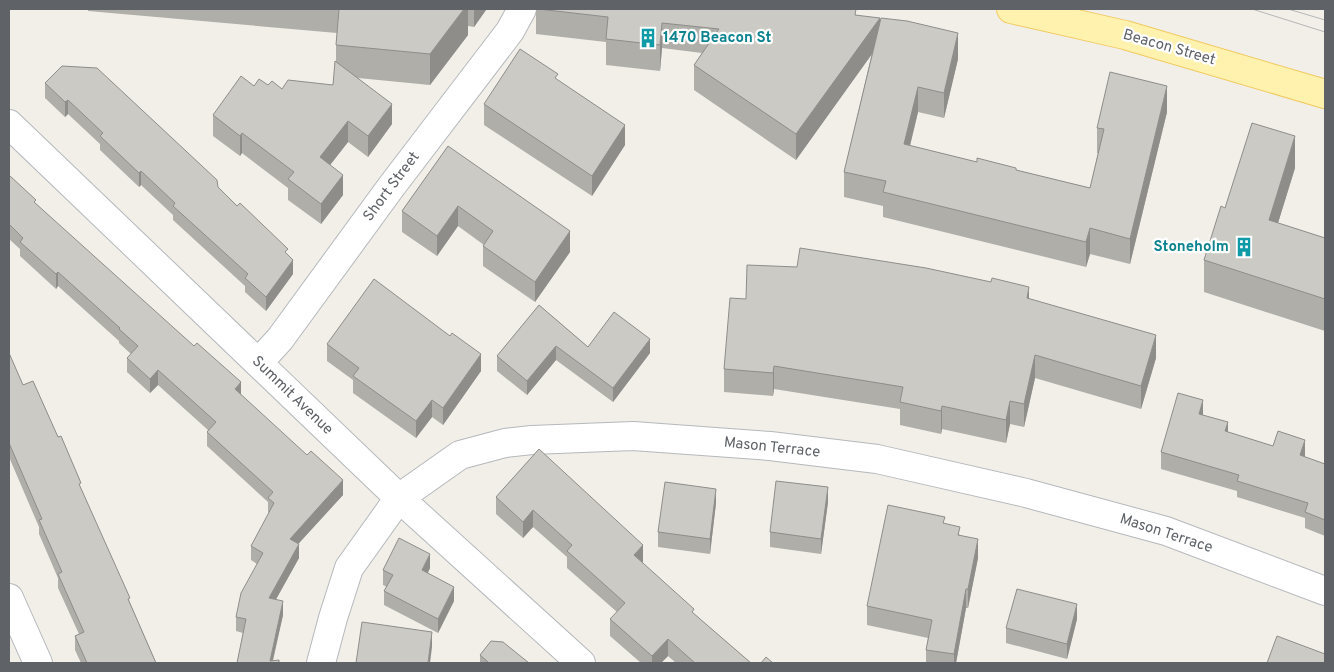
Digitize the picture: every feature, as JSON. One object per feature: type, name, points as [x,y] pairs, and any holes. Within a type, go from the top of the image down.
[{"type":"main road","name":"Beacon Street","points":[[1011,9],[1125,36],[1325,94]]},
{"type":"street","name":"Short Street","points":[[258,363],[280,339],[391,187],[510,30],[522,9]]},
{"type":"street","name":"Summit Avenue","points":[[9,124],[399,498],[581,663]]},
{"type":"street","name":"Mason Terrace","points":[[321,663],[333,618],[350,568],[399,498],[460,455],[505,443],[532,440],[633,436],[770,446],[877,459],[1026,493],[1166,530],[1325,591]]},
{"type":"street","points":[[9,598],[38,663]]},
{"type":"building","points":[[339,9],[464,9],[430,54],[336,45]]},
{"type":"building","points":[[538,9],[856,9],[855,15],[880,18],[796,134],[694,65],[719,29],[662,23],[660,45],[606,39],[608,17]]},
{"type":"building","points":[[881,18],[907,21],[958,33],[944,93],[918,87],[904,144],[977,162],[977,158],[1016,168],[1016,170],[1090,188],[1104,129],[1097,128],[1110,72],[1167,86],[1130,239],[1090,228],[1086,242],[883,192],[886,181],[844,172]]},
{"type":"building","points":[[520,49],[558,74],[555,78],[625,125],[592,176],[484,104]]},
{"type":"building","points":[[335,61],[392,104],[368,136],[348,121],[320,157],[343,175],[321,204],[288,179],[294,172],[242,133],[240,136],[213,115],[241,76],[254,86],[259,79],[268,85],[272,81],[282,89],[288,80],[333,85]]},
{"type":"building","points":[[62,66],[97,68],[217,180],[218,187],[237,206],[240,203],[288,249],[285,252],[293,260],[266,297],[245,278],[248,274],[173,206],[175,203],[141,171],[139,173],[100,136],[103,133],[68,100],[65,102],[45,83]]},
{"type":"building","points":[[1252,123],[1295,136],[1269,220],[1325,238],[1325,299],[1204,260],[1221,206],[1225,208]]},
{"type":"building","points":[[448,146],[570,231],[535,282],[483,246],[493,231],[458,206],[437,236],[402,211]]},
{"type":"building","points":[[9,175],[36,200],[34,202],[194,346],[197,343],[241,382],[235,389],[307,455],[311,451],[343,480],[290,539],[299,544],[269,598],[283,601],[270,661],[279,660],[279,663],[237,663],[246,619],[236,617],[241,593],[263,553],[251,546],[274,503],[268,498],[273,492],[207,432],[216,422],[158,370],[150,379],[127,358],[138,346],[58,272],[56,274],[20,242],[23,238],[9,224]]},
{"type":"building","points":[[800,248],[926,268],[991,282],[992,278],[1029,287],[1027,298],[1156,335],[1141,386],[1035,355],[1024,404],[1010,401],[1006,420],[942,406],[941,411],[900,402],[903,387],[774,366],[773,373],[724,369],[730,298],[746,299],[747,265],[797,267]]},
{"type":"building","points":[[374,279],[450,336],[452,333],[481,354],[443,408],[432,400],[416,421],[353,376],[359,368],[327,344]]},
{"type":"building","points":[[539,305],[588,347],[614,312],[650,339],[613,388],[556,346],[527,381],[497,356]]},
{"type":"building","points":[[9,353],[23,385],[33,381],[58,437],[61,436],[81,483],[79,484],[130,598],[128,599],[156,663],[87,663],[75,636],[84,632],[58,574],[62,572],[39,520],[42,519],[9,443]]},
{"type":"building","points":[[1178,393],[1203,400],[1199,414],[1228,422],[1225,431],[1273,446],[1278,431],[1305,440],[1300,455],[1325,464],[1325,520],[1305,512],[1308,503],[1237,481],[1239,475],[1161,452]]},
{"type":"building","points":[[539,449],[643,545],[634,555],[694,609],[692,612],[751,663],[695,663],[668,639],[652,656],[610,619],[625,603],[567,551],[572,545],[533,510],[523,522],[496,497]]},
{"type":"building","points":[[776,481],[828,487],[821,539],[770,532]]},
{"type":"building","points":[[665,482],[716,489],[710,539],[658,532]]},
{"type":"building","points":[[888,505],[945,517],[943,523],[960,527],[958,535],[978,539],[968,589],[966,589],[954,654],[926,650],[932,620],[867,606]]},
{"type":"building","points":[[399,538],[430,554],[422,570],[454,587],[438,619],[384,591],[393,575],[383,570]]},
{"type":"building","points":[[1017,589],[1077,604],[1067,644],[1006,628]]},
{"type":"building","points":[[362,622],[432,632],[428,663],[356,663]]},
{"type":"building","points":[[1277,636],[1325,654],[1325,663],[1267,663]]},
{"type":"building","points":[[491,641],[503,642],[529,663],[487,663],[480,655]]},
{"type":"building","points":[[766,657],[773,663],[761,663]]},
{"type":"tram line","points":[[1252,9],[1325,32]]},
{"type":"tram line","points":[[1288,9],[1325,20]]},
{"type":"place","name":"1470 Beacon St","points":[[648,38]]},
{"type":"place","name":"Stoneholm","points":[[1244,247]]}]
